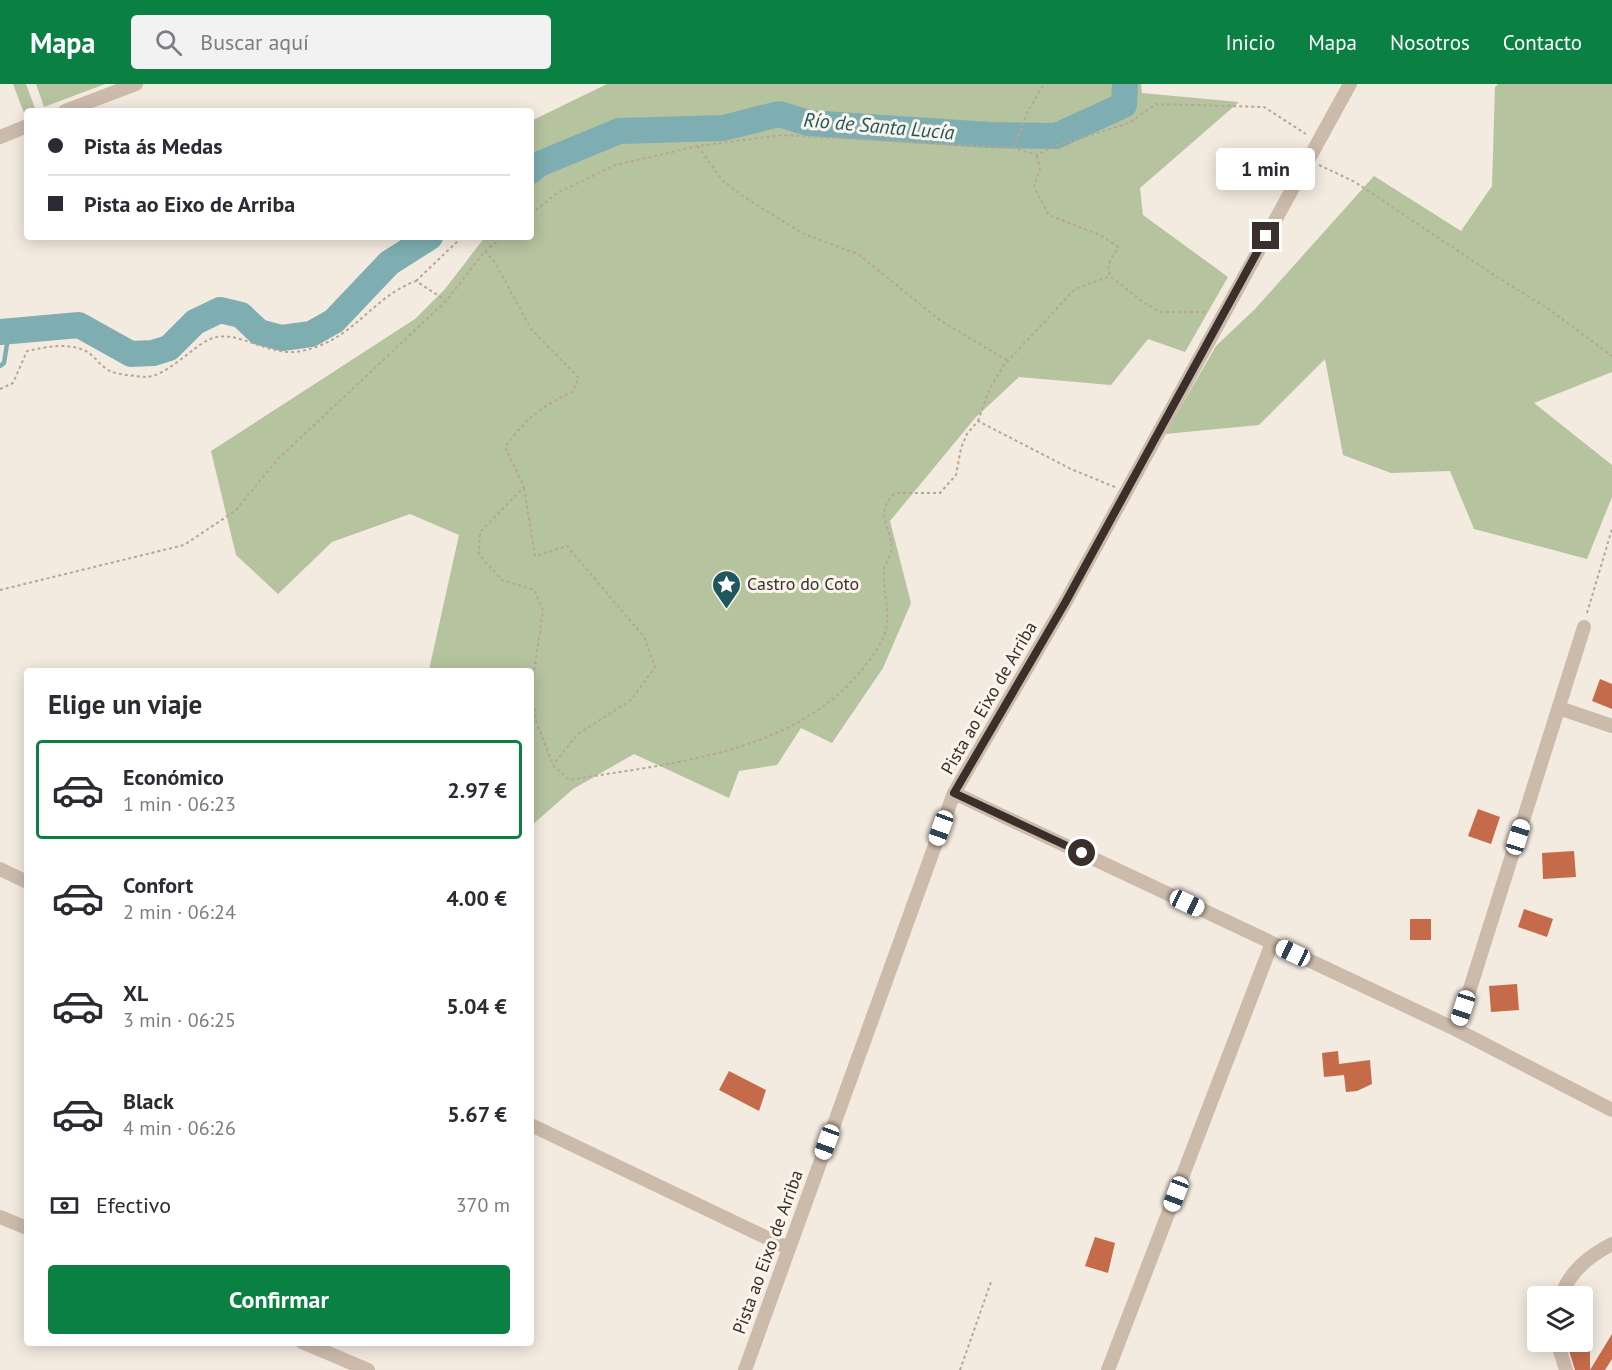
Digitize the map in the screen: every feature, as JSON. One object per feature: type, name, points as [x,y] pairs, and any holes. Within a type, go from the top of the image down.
[{"type":"street","points":[[73,108],[136,84]]},
{"type":"street","name":"Pista ao Eixo de Arriba","points":[[745,1370],[954,793],[1065,603],[1350,84]]},
{"type":"street","points":[[0,137],[24,127]]},
{"type":"street","points":[[1456,1030],[1584,627]]},
{"type":"street","points":[[1559,708],[1612,726]]},
{"type":"street","points":[[954,793],[1456,1030],[1612,1110]]},
{"type":"street","points":[[0,869],[24,881]]},
{"type":"street","points":[[1108,1370],[1272,943]]},
{"type":"street","points":[[534,1126],[788,1248]]},
{"type":"street","points":[[0,1217],[24,1227]]},
{"type":"street","points":[[1565,1286],[1567,1279],[1593,1254],[1612,1244]]},
{"type":"street","points":[[311,1346],[368,1370]]},
{"type":"street","points":[[1560,1352],[1566,1370]]},
{"type":"path","points":[[1014,148],[1027,112],[1044,84]]},
{"type":"path","points":[[534,212],[557,193],[615,165],[698,146],[781,135],[1014,148],[1037,155],[1055,146],[1129,123],[1156,104],[1264,107],[1319,142]]},
{"type":"path","points":[[698,146],[722,180],[744,197],[802,233],[858,254],[941,321],[1008,361]]},
{"type":"path","points":[[1037,155],[1040,169],[1034,187],[1049,215],[1102,236],[1118,246],[1108,265],[1110,276],[1143,302],[1160,312],[1223,313]]},
{"type":"path","points":[[1309,159],[1355,182],[1550,310],[1612,356]]},
{"type":"path","points":[[0,389],[13,383],[27,351],[57,345],[84,349],[110,371],[149,377],[182,359],[209,339],[228,335],[276,353],[300,351],[331,342],[356,326],[397,288],[416,281],[459,240]]},
{"type":"path","points":[[0,590],[184,545],[235,511],[279,458],[446,300],[485,251],[499,240]]},
{"type":"path","points":[[485,251],[495,264],[531,328],[579,378],[572,392],[553,401],[524,421],[505,447],[524,487],[535,556],[567,546],[644,637],[656,667],[631,700],[578,734],[553,765]]},
{"type":"path","points":[[534,704],[536,721],[553,765],[569,780],[732,750],[772,734],[825,707],[856,678],[878,650],[887,624],[884,567],[891,551],[882,514],[889,500],[895,493],[940,493],[956,475],[961,448],[967,434],[978,421],[989,390],[1008,361],[1075,289],[1110,276]]},
{"type":"path","points":[[416,281],[446,300]]},
{"type":"path","points":[[978,421],[1071,469],[1125,492]]},
{"type":"path","points":[[524,487],[480,532],[479,555],[502,580],[534,590],[543,610],[534,672]]},
{"type":"path","points":[[1584,627],[1612,529]]},
{"type":"path","points":[[960,1370],[991,1282]]},
{"type":"green space","points":[[13,84],[26,84],[35,108],[24,108],[24,113]]},
{"type":"green space","points":[[36,84],[105,84],[44,107]]},
{"type":"green space","points":[[607,84],[1141,84],[1142,93],[1239,102],[1140,188],[1143,215],[1228,277],[1185,352],[1148,339],[1111,385],[1019,377],[975,418],[890,521],[911,603],[883,668],[832,743],[801,728],[777,765],[739,771],[729,798],[634,754],[573,789],[534,823],[534,668],[429,668],[459,535],[410,514],[332,542],[278,594],[236,555],[211,451],[415,319],[445,289],[483,240],[534,240],[534,120]]},
{"type":"green space","points":[[1498,84],[1612,84],[1612,372],[1534,403],[1612,465],[1612,497],[1587,559],[1474,529],[1450,471],[1391,473],[1343,455],[1325,359],[1259,425],[1165,434],[1216,346],[1255,309],[1374,176],[1461,231],[1492,186],[1495,87]]},
{"type":"building","points":[[1600,679],[1612,684],[1612,709],[1592,701]]},
{"type":"building","points":[[1478,809],[1500,817],[1491,844],[1468,836]]},
{"type":"building","points":[[1574,851],[1576,877],[1543,879],[1542,853]]},
{"type":"building","points":[[1524,909],[1553,919],[1547,937],[1518,927]]},
{"type":"building","points":[[1410,919],[1431,919],[1431,940],[1410,940]]},
{"type":"building","points":[[1517,984],[1519,1010],[1491,1012],[1489,986]]},
{"type":"building","points":[[1338,1051],[1339,1064],[1370,1060],[1372,1084],[1357,1091],[1346,1092],[1344,1075],[1324,1077],[1322,1053]]},
{"type":"building","points":[[729,1071],[766,1090],[759,1111],[719,1090]]},
{"type":"building","points":[[1095,1237],[1115,1243],[1108,1273],[1085,1266]]},
{"type":"building","points":[[1612,1334],[1612,1359],[1605,1370],[1590,1370]]},
{"type":"building","points":[[1569,1352],[1590,1352],[1590,1370],[1575,1370]]},
{"type":"waterway","name":"Río de Santa Lucía","points":[[534,168],[619,131],[723,128],[779,114],[808,123],[990,135],[1056,136],[1124,105],[1125,84]]},
{"type":"waterway","name":"Río de Santa Lucía","points":[[0,332],[79,325],[131,354],[153,353],[169,348],[195,322],[220,310],[241,315],[259,332],[282,338],[311,334],[334,321],[389,263],[425,240]]},
{"type":"waterway","points":[[0,366],[4,363],[9,331]]},
{"type":"place","name":"Castro do Coto","points":[[726,610]]},
{"type":"route","points":[[1082,853],[954,793],[1065,603],[1266,236]]}]
